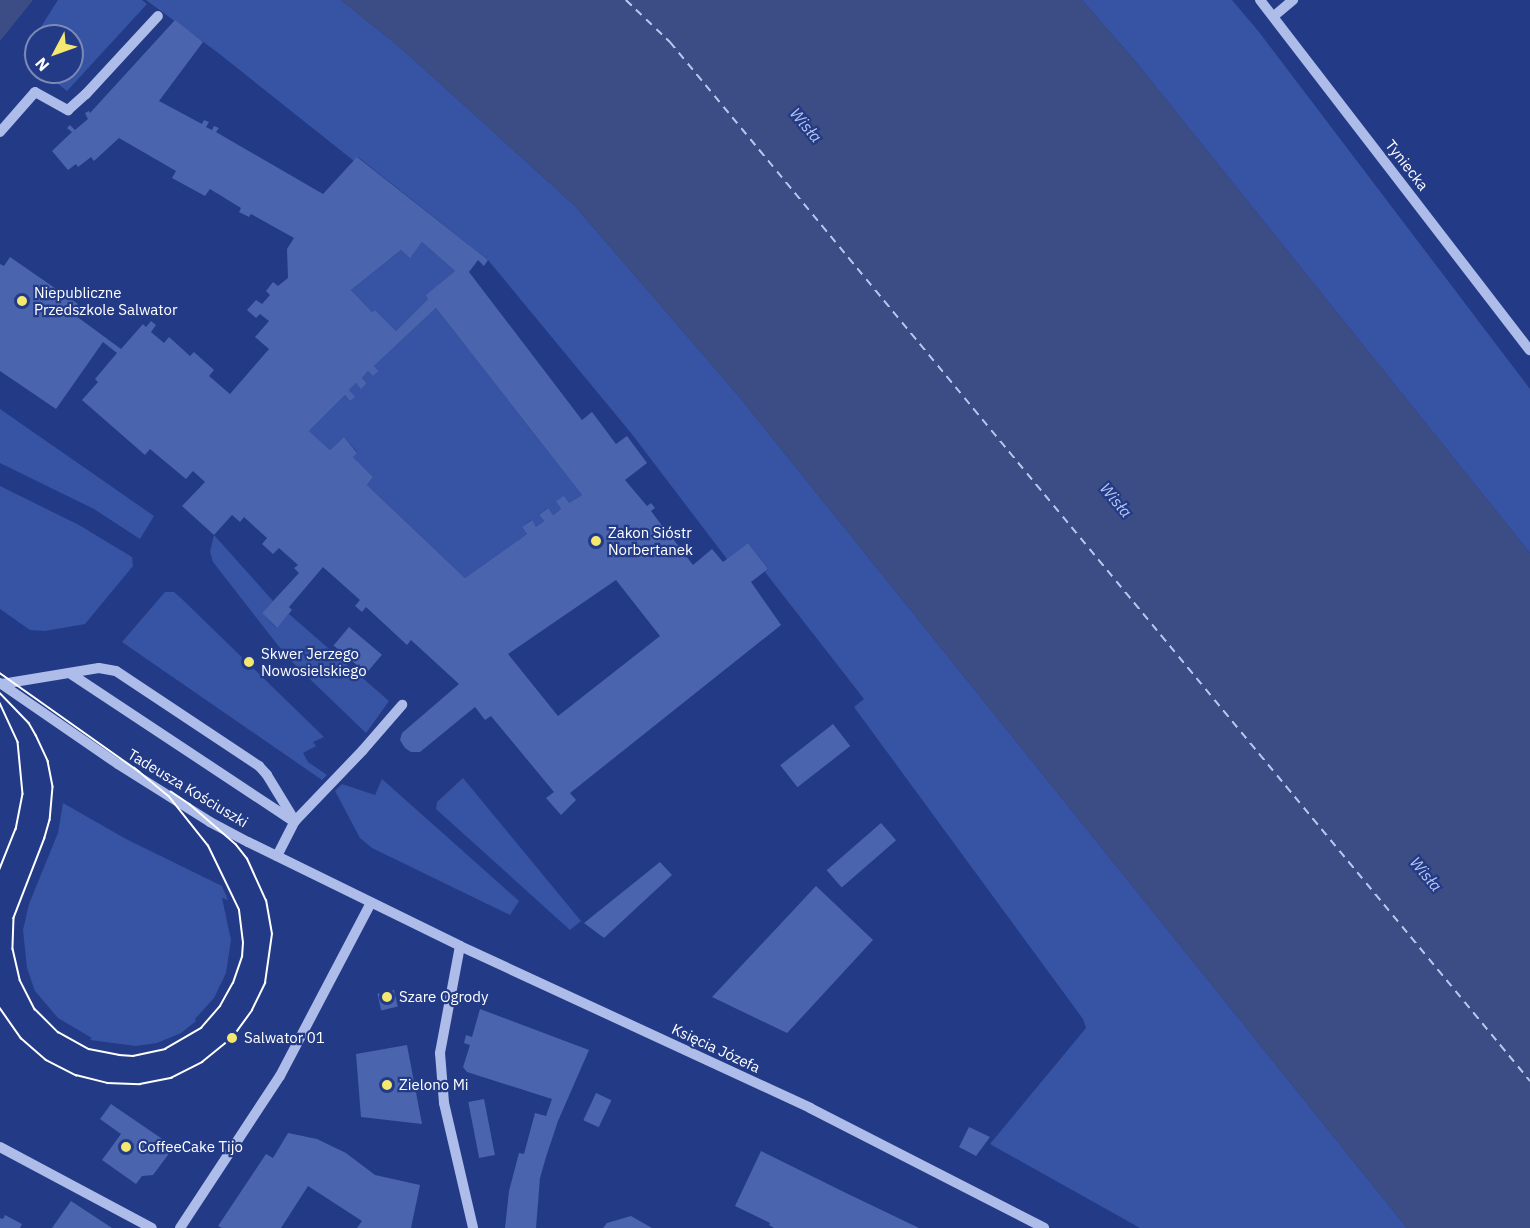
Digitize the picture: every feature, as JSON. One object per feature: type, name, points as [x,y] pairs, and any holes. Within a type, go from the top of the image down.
[{"type":"street","name":"Tyniecka","points":[[1260,0],[1530,350]]},
{"type":"street","points":[[1274,16],[1293,0]]},
{"type":"street","points":[[0,132],[35,92],[68,110],[86,94],[158,16]]},
{"type":"street","points":[[1,683],[106,668],[126,677],[259,766],[267,775],[295,822]]},
{"type":"street","points":[[71,674],[295,822]]},
{"type":"street","name":"Tadeusza Kościuszki","points":[[1,683],[118,764],[210,822],[371,903]]},
{"type":"street","points":[[277,856],[295,822],[402,705]]},
{"type":"street","points":[[180,1228],[280,1076],[371,903]]},
{"type":"street","name":"Księcia Józefa","points":[[371,903],[810,1108],[1044,1228]]},
{"type":"street","points":[[460,946],[440,1053],[444,1103],[473,1228]]},
{"type":"street","points":[[0,1147],[152,1228]]},
{"type":"shaded area","points":[[58,0],[142,0],[147,4],[84,73],[84,24],[43,24]]},
{"type":"shaded area","points":[[146,0],[341,0],[402,49],[575,206],[741,399],[1407,1228],[1140,1228],[990,1144],[1086,1028],[1083,1019],[854,707],[864,699],[765,572],[768,569],[748,543],[727,559],[631,433],[488,260],[358,157],[354,161],[217,52]]},
{"type":"shaded area","points":[[1082,0],[1232,0],[1259,32],[1530,389],[1530,553],[1136,62]]},
{"type":"shaded area","points":[[58,84],[73,84],[67,91]]},
{"type":"shaded area","points":[[422,242],[455,271],[427,295],[428,299],[396,331],[375,310],[372,312],[351,290],[401,250],[410,257]]},
{"type":"shaded area","points":[[436,308],[582,495],[569,503],[557,501],[561,509],[553,515],[547,508],[539,515],[544,521],[536,527],[531,520],[522,527],[527,534],[465,578],[367,485],[373,477],[353,457],[357,452],[344,437],[330,450],[309,431],[345,395],[350,401],[354,397],[349,390],[356,383],[361,388],[367,383],[362,378],[368,371],[373,376],[379,371],[374,366]]},
{"type":"shaded area","points":[[0,409],[154,516],[140,539],[94,509],[0,463]]},
{"type":"shaded area","points":[[0,486],[79,525],[132,557],[133,566],[85,624],[45,631],[30,630],[0,609]]},
{"type":"shaded area","points":[[214,535],[273,601],[262,613],[276,628],[289,614],[389,701],[366,733],[287,657],[213,562],[210,552]]},
{"type":"shaded area","points":[[165,592],[174,592],[183,600],[324,737],[313,742],[316,746],[303,753],[308,762],[327,775],[322,780],[122,642]]},
{"type":"shaded area","points":[[463,778],[581,921],[570,930],[436,809],[437,802]]},
{"type":"shaded area","points":[[382,779],[519,901],[510,915],[372,848],[360,838],[335,791],[342,784],[375,795]]},
{"type":"shaded area","points":[[63,803],[126,839],[222,886],[228,900],[222,898],[231,940],[226,973],[214,998],[195,1019],[196,1021],[181,1033],[157,1043],[136,1046],[90,1040],[92,1038],[58,1018],[35,991],[27,968],[23,930],[29,904],[58,833]]},
{"type":"water","points":[[0,0],[33,0],[0,41]]},
{"type":"water","name":"Wisła","points":[[341,0],[1082,0],[1136,62],[1530,553],[1530,1228],[1407,1228],[741,399],[575,206],[402,49]]},
{"type":"building","points":[[175,20],[203,42],[159,101],[202,124],[204,120],[209,122],[206,127],[212,130],[214,126],[219,128],[216,132],[323,194],[357,157],[488,260],[484,266],[478,260],[469,272],[582,420],[592,412],[616,444],[627,436],[647,463],[625,480],[647,506],[651,503],[655,508],[651,511],[666,531],[670,528],[676,536],[673,539],[693,565],[712,549],[723,562],[748,543],[768,569],[751,582],[781,625],[570,793],[576,800],[561,815],[546,798],[554,792],[491,716],[485,720],[475,707],[420,752],[411,752],[405,748],[400,740],[402,733],[459,684],[411,640],[407,645],[366,607],[362,612],[355,606],[360,600],[323,567],[289,607],[292,610],[277,628],[262,613],[299,573],[294,568],[298,565],[279,548],[273,554],[262,544],[267,538],[244,517],[240,522],[232,515],[214,535],[182,506],[205,482],[193,471],[186,479],[150,449],[145,455],[82,400],[98,382],[95,379],[117,353],[103,342],[56,409],[0,371],[0,264],[4,266],[10,257],[78,304],[72,313],[121,349],[143,324],[146,327],[151,321],[156,325],[151,332],[164,343],[169,337],[190,356],[194,352],[214,370],[209,376],[230,394],[269,349],[255,337],[269,321],[260,314],[256,318],[247,310],[256,300],[262,304],[270,295],[266,291],[273,282],[278,286],[288,278],[287,249],[294,238],[251,214],[249,217],[239,212],[241,208],[210,189],[205,196],[172,178],[176,171],[119,138],[94,161],[91,157],[78,167],[76,164],[68,170],[52,151],[72,132],[67,128],[70,125],[75,130],[88,119],[85,113],[89,111],[90,113]],"holes":[[[422,242],[455,271],[426,295],[428,299],[396,331],[375,310],[372,312],[351,290],[401,250],[410,258]],[[436,308],[582,495],[569,503],[564,496],[556,501],[561,509],[553,515],[548,508],[539,515],[544,521],[536,527],[532,520],[522,527],[527,534],[465,578],[367,485],[373,477],[353,457],[357,453],[344,437],[330,450],[309,431],[345,395],[350,401],[355,397],[349,390],[356,383],[361,389],[367,383],[362,378],[368,371],[373,376],[379,371],[374,366]],[[616,580],[660,636],[558,716],[508,654]]]},
{"type":"building","points":[[349,627],[382,655],[367,673],[334,645]]},
{"type":"building","points":[[833,724],[850,746],[797,787],[780,765]]},
{"type":"building","points":[[881,823],[896,840],[842,888],[827,870]]},
{"type":"building","points":[[660,862],[672,875],[604,938],[584,923]]},
{"type":"building","points":[[816,886],[873,940],[802,1017],[787,1033],[712,997]]},
{"type":"building","points":[[394,990],[398,1007],[381,1010],[377,994]]},
{"type":"building","points":[[480,1009],[589,1050],[558,1121],[546,1157],[540,1178],[536,1228],[505,1228],[509,1191],[519,1153],[524,1154],[535,1113],[546,1116],[552,1099],[467,1072],[463,1067],[470,1045],[464,1043],[466,1035],[472,1037]]},
{"type":"building","name":"Zielono Mi","points":[[407,1045],[422,1124],[361,1117],[356,1054]]},
{"type":"building","points":[[596,1093],[611,1100],[599,1127],[583,1120]]},
{"type":"building","points":[[484,1099],[495,1155],[479,1158],[468,1102]]},
{"type":"building","points":[[111,1104],[174,1147],[153,1175],[142,1176],[136,1184],[102,1160],[121,1134],[100,1119]]},
{"type":"building","points":[[969,1127],[990,1137],[976,1156],[959,1147]]},
{"type":"building","points":[[288,1133],[317,1139],[346,1153],[375,1175],[420,1185],[411,1228],[357,1228],[362,1221],[308,1186],[281,1228],[222,1228],[218,1226],[266,1154],[273,1158]]},
{"type":"building","points":[[761,1151],[919,1228],[774,1228],[769,1225],[770,1223],[735,1206]]},
{"type":"building","points":[[71,1201],[112,1228],[52,1228]]},
{"type":"building","points":[[5,1215],[22,1224],[20,1228],[0,1228],[0,1218],[3,1219]]},
{"type":"building","points":[[631,1216],[652,1228],[603,1228],[607,1223]]},
{"type":"ferry route","points":[[626,0],[670,42],[1530,1081]]},
{"type":"tram line","points":[[0,673],[140,772]]},
{"type":"tram line","points":[[0,693],[29,723],[36,735],[48,761],[53,787],[50,820],[45,838],[14,918],[13,949],[20,980],[35,1009],[58,1032],[89,1049],[133,1056],[165,1049],[201,1028],[220,1006],[233,983],[242,957],[243,943],[239,910],[208,846],[169,797],[134,768]]},
{"type":"tram line","points":[[0,703],[18,742],[23,794],[16,829],[0,869]]},
{"type":"tram line","points":[[0,1008],[21,1038],[46,1060],[76,1075],[107,1083],[140,1084],[171,1078],[202,1062],[232,1038],[252,1010],[265,983],[272,934],[266,901],[247,859],[236,845],[190,805],[171,792]]},
{"type":"place","name":"Niepubliczne Przedszkole Salwator","points":[[22,301]]},
{"type":"place","name":"Zakon Sióstr Norbertanek","points":[[596,541]]},
{"type":"place","name":"Skwer Jerzego Nowosielskiego","points":[[249,662]]},
{"type":"place","name":"Szare Ogrody","points":[[387,997]]},
{"type":"place","name":"Salwator 01","points":[[232,1038]]},
{"type":"place","name":"Zielono Mi","points":[[387,1085]]},
{"type":"place","name":"CoffeeCake Tijo","points":[[126,1147]]}]
